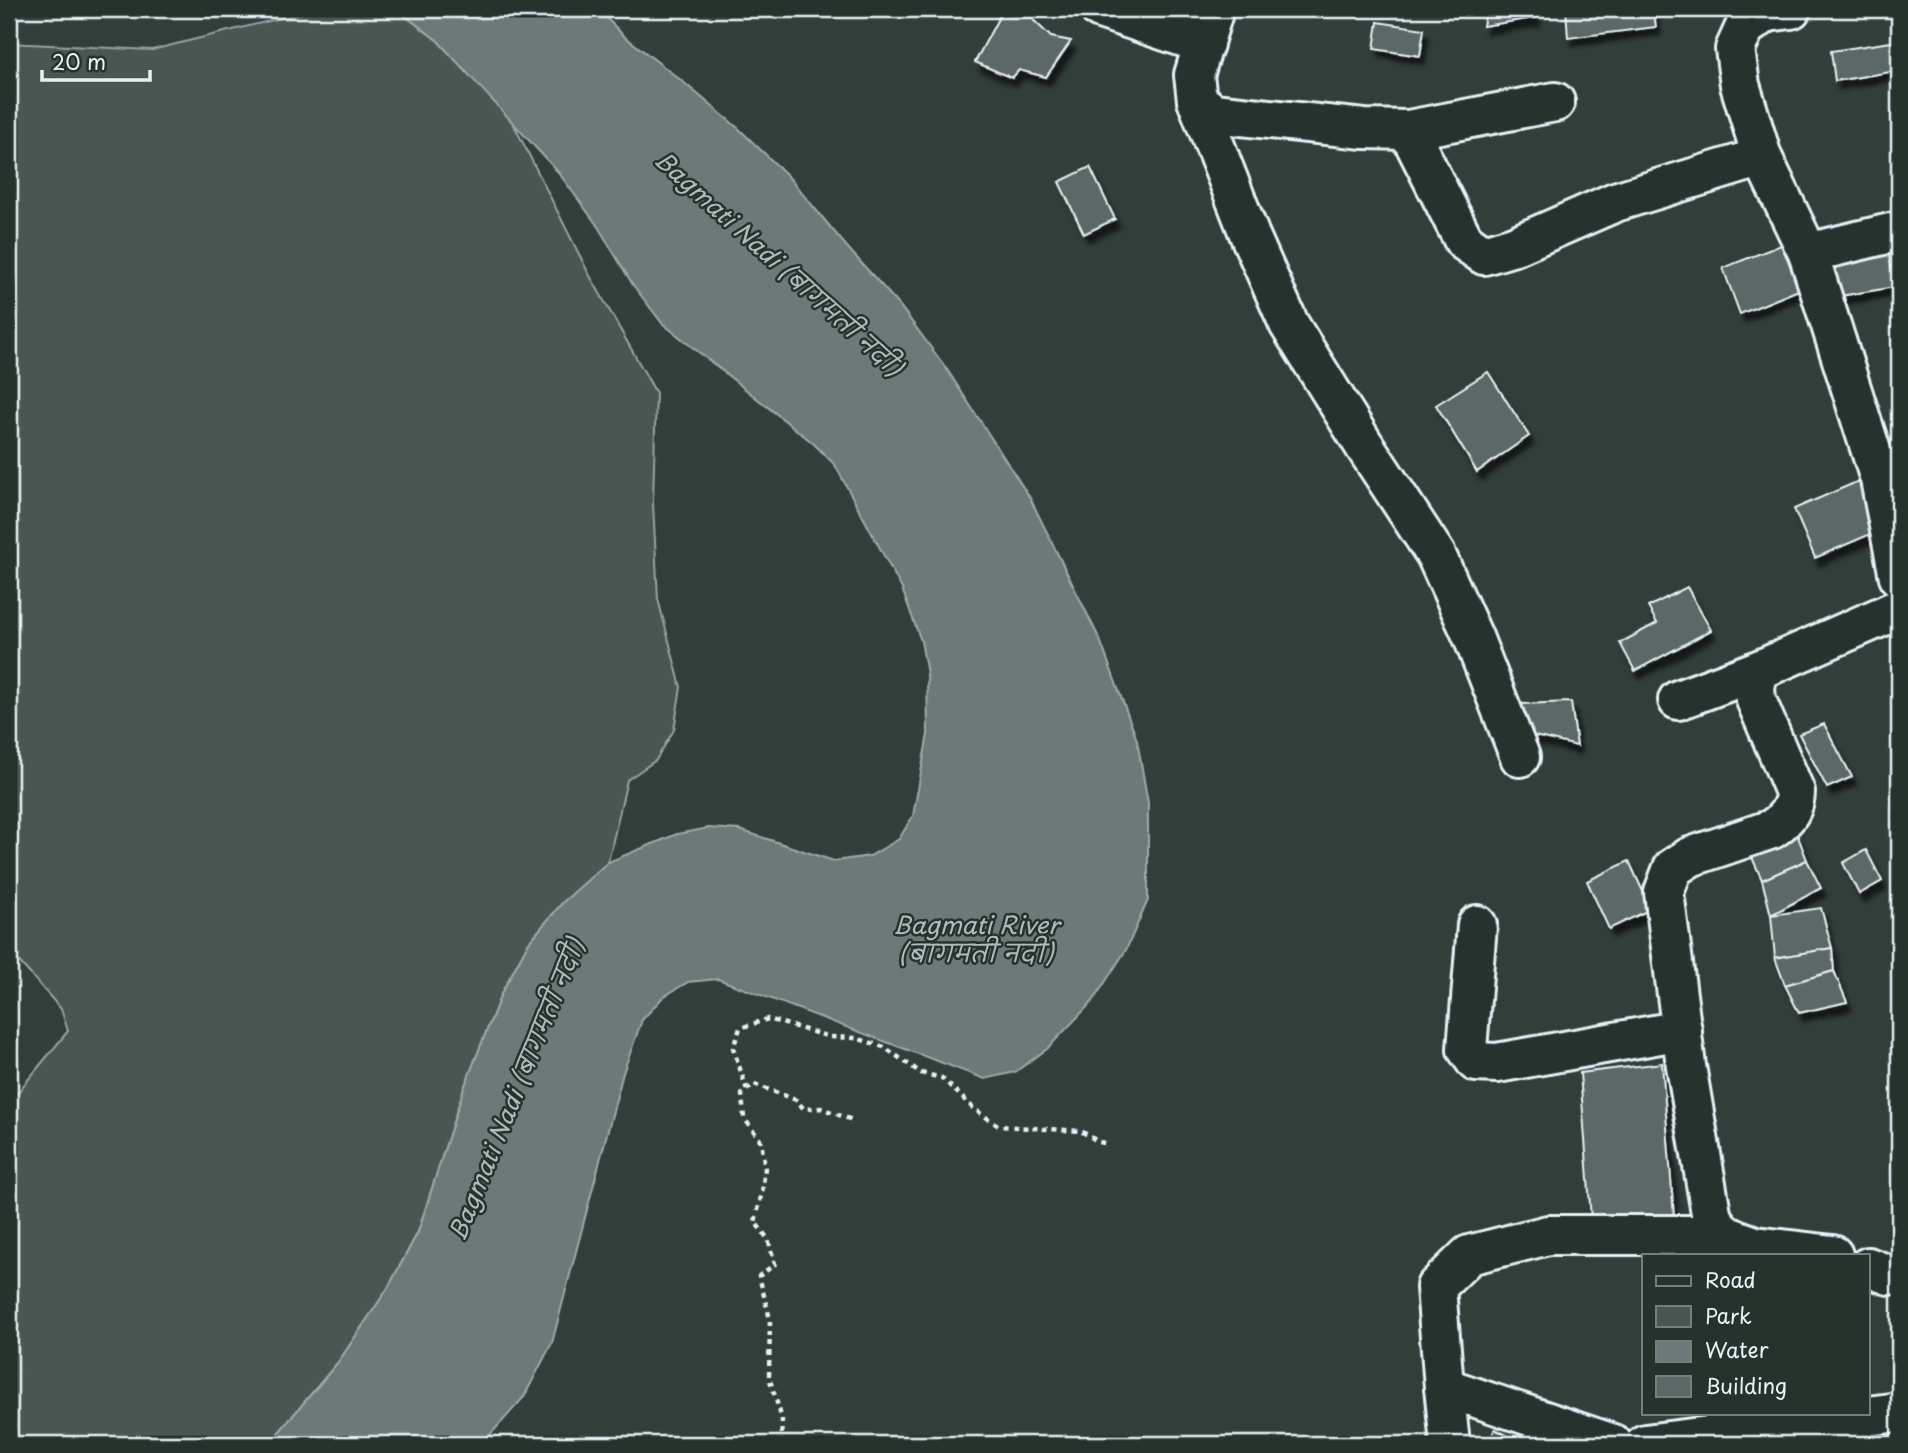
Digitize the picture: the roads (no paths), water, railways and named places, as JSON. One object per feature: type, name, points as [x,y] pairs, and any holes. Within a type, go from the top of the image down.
[{"type":"street","points":[[1100,9],[1209,26],[1194,75],[1197,100],[1250,236],[1289,324],[1436,555],[1473,636],[1520,757]]},
{"type":"street","points":[[1791,9],[1767,12],[1745,27],[1735,49],[1740,85],[1762,156],[1808,253],[1880,479],[1899,577]]},
{"type":"street","points":[[1197,100],[1213,113],[1364,129],[1408,130],[1555,102]]},
{"type":"street","points":[[1408,130],[1464,241],[1484,255],[1514,246],[1615,202],[1762,156]]},
{"type":"street","points":[[1808,253],[1899,231]]},
{"type":"street","points":[[1678,700],[1759,670],[1899,609]]},
{"type":"street","points":[[1725,1235],[1712,1219],[1682,1030],[1664,892],[1673,868],[1690,857],[1772,829],[1783,822],[1795,804],[1795,792],[1756,701],[1755,687],[1759,670]]},
{"type":"street","points":[[1477,925],[1466,1049],[1476,1062],[1497,1063],[1682,1030]]},
{"type":"street","points":[[1450,1444],[1436,1287],[1469,1255],[1548,1235],[1725,1235],[1755,1246],[1824,1254]]},
{"type":"street","points":[[1870,1268],[1889,1275],[1899,1273]]},
{"type":"street","points":[[1444,1387],[1613,1444]]},
{"type":"street","points":[[1645,1444],[1899,1412]]},
{"type":"water","name":"Bagmati River (बागमती नदी)","points":[[396,9],[598,9],[623,35],[738,128],[787,175],[900,306],[946,368],[1030,498],[1100,640],[1137,740],[1148,803],[1148,900],[1126,950],[1093,1001],[1047,1049],[1015,1072],[985,1079],[718,979],[688,982],[663,997],[642,1020],[623,1073],[552,1343],[524,1397],[482,1444],[269,1444],[339,1361],[388,1288],[418,1232],[464,1088],[502,992],[529,942],[563,902],[608,862],[677,834],[709,828],[740,830],[834,861],[870,856],[899,839],[913,816],[928,734],[927,674],[921,641],[902,589],[835,465],[813,443],[662,323],[633,285],[597,225],[558,172],[437,40]]},
{"type":"water label","name":"Bagmati Nadi (बागमती नदी)","points":[[778,264]]},
{"type":"water label","name":"Bagmati Nadi (बागमती नदी)","points":[[517,1090]]}]
